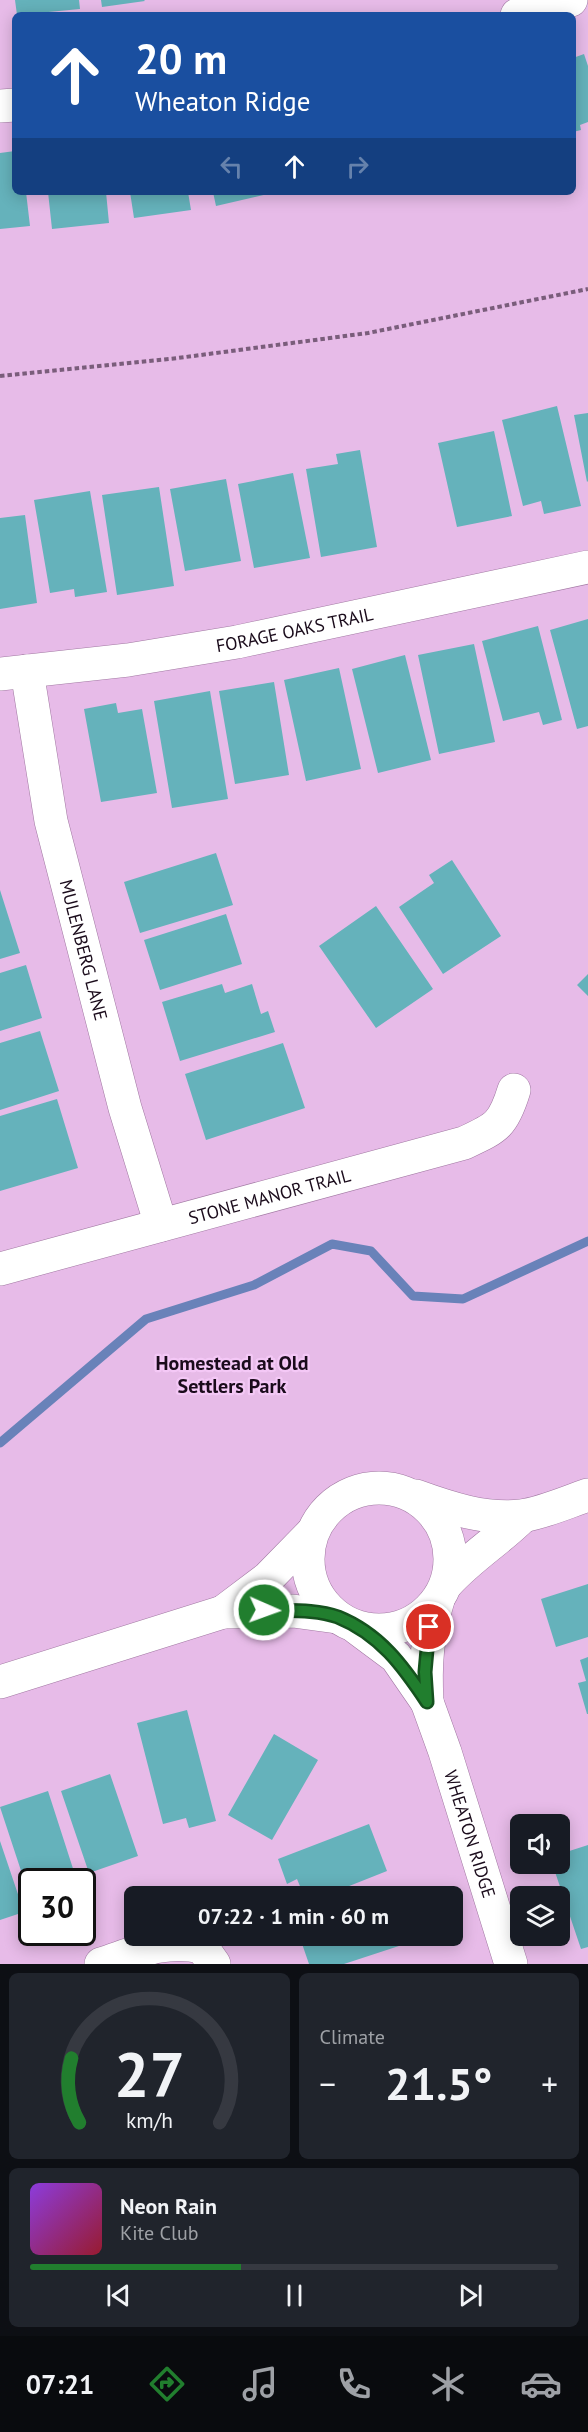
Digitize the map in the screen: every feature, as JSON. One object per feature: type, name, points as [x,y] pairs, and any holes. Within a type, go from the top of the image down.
[{"type":"street","points":[[531,8],[571,0]]},
{"type":"street","name":"FORAGE OAKS TRAIL","points":[[14,672],[128,660],[237,642],[588,567]]},
{"type":"street","name":"MULENBERG LANE","points":[[14,672],[125,1108],[162,1225]]},
{"type":"street","name":"STONE MANOR TRAIL","points":[[0,1269],[464,1143],[495,1129],[504,1115],[514,1090]]},
{"type":"street","points":[[223,1612],[268,1578],[311,1534],[323,1512],[342,1496],[365,1488],[390,1487],[440,1505],[499,1517],[523,1516],[588,1495]]},
{"type":"street","points":[[413,1495],[432,1510],[451,1554],[443,1591]]},
{"type":"street","points":[[0,1682],[223,1612],[293,1611],[380,1631],[402,1627],[423,1617],[462,1567],[523,1516]]},
{"type":"street","points":[[311,1534],[307,1558],[310,1580],[321,1601],[347,1622]]},
{"type":"street","name":"WHEATON RIDGE","points":[[427,1702],[425,1672],[429,1627],[443,1591]]},
{"type":"street","name":"WHEATON RIDGE","points":[[347,1622],[396,1658],[427,1702],[445,1752],[510,1964]]},
{"type":"street","points":[[101,1964],[161,1945],[181,1943],[202,1947],[214,1964]]},
{"type":"path","points":[[0,376],[178,358],[368,333],[588,289]]},
{"type":"building","points":[[15,0],[79,0],[80,9],[17,12]]},
{"type":"building","points":[[101,0],[144,0],[145,1],[102,7]]},
{"type":"building","points":[[584,54],[588,66],[588,122],[580,125],[581,130],[576,131],[576,57]]},
{"type":"building","points":[[12,151],[12,195],[26,195],[30,226],[0,229],[0,153]]},
{"type":"building","points":[[48,195],[106,195],[109,223],[52,229]]},
{"type":"building","points":[[130,195],[188,195],[191,210],[134,218]]},
{"type":"building","points":[[214,195],[263,195],[216,206]]},
{"type":"building","points":[[557,406],[581,506],[544,514],[541,501],[523,506],[502,420]]},
{"type":"building","points":[[588,413],[588,481],[587,482],[574,415]]},
{"type":"building","points":[[494,431],[512,516],[457,527],[438,443]]},
{"type":"building","points":[[360,450],[377,547],[321,557],[306,469],[338,464],[336,454]]},
{"type":"building","points":[[293,473],[310,558],[254,568],[238,484]]},
{"type":"building","points":[[226,479],[241,561],[185,571],[170,489]]},
{"type":"building","points":[[159,487],[174,586],[117,595],[102,495]]},
{"type":"building","points":[[90,491],[107,592],[75,597],[74,589],[50,593],[34,500]]},
{"type":"building","points":[[25,515],[37,603],[0,609],[0,518]]},
{"type":"building","points":[[588,619],[588,726],[577,729],[550,630]]},
{"type":"building","points":[[538,626],[562,720],[543,725],[539,712],[503,721],[482,641]]},
{"type":"building","points":[[474,644],[495,742],[439,754],[418,655]]},
{"type":"building","points":[[405,655],[431,760],[378,773],[352,669]]},
{"type":"building","points":[[339,668],[361,769],[306,781],[284,680]]},
{"type":"building","points":[[274,682],[289,775],[235,784],[219,691]]},
{"type":"building","points":[[210,691],[228,799],[172,808],[154,701]]},
{"type":"building","points":[[116,703],[118,713],[142,709],[157,793],[101,802],[84,709]]},
{"type":"building","points":[[216,853],[233,905],[140,933],[124,882]]},
{"type":"building","points":[[452,860],[501,936],[443,974],[399,907],[434,883],[429,875]]},
{"type":"building","points":[[0,890],[20,953],[0,959]]},
{"type":"building","points":[[376,906],[433,989],[376,1028],[319,946]]},
{"type":"building","points":[[226,914],[242,964],[160,990],[144,940]]},
{"type":"building","points":[[26,965],[42,1018],[0,1031],[0,973]]},
{"type":"building","points":[[588,974],[588,996],[577,985]]},
{"type":"building","points":[[222,984],[225,993],[252,984],[261,1014],[268,1011],[275,1032],[180,1061],[162,1002]]},
{"type":"building","points":[[40,1031],[59,1091],[0,1110],[0,1043]]},
{"type":"building","points":[[283,1043],[305,1108],[206,1140],[185,1074]]},
{"type":"building","points":[[57,1099],[78,1168],[0,1191],[0,1116]]},
{"type":"building","points":[[588,1584],[588,1637],[556,1647],[541,1599]]},
{"type":"building","points":[[588,1657],[587,1714],[578,1683],[586,1681],[580,1660]]},
{"type":"building","points":[[187,1710],[216,1821],[189,1828],[186,1818],[163,1824],[137,1723]]},
{"type":"building","points":[[274,1734],[318,1760],[272,1840],[228,1815]]},
{"type":"building","points":[[110,1774],[138,1856],[96,1871],[96,1868],[87,1868],[61,1791]]},
{"type":"building","points":[[48,1791],[73,1868],[20,1868],[0,1807]]},
{"type":"building","points":[[369,1824],[387,1871],[349,1886],[300,1886],[297,1879],[287,1884],[278,1859]]},
{"type":"building","points":[[0,1841],[18,1894],[18,1914],[0,1920]]},
{"type":"building","points":[[588,1845],[588,1947],[581,1949],[570,1916],[570,1886],[560,1886],[556,1874],[570,1874],[570,1851]]},
{"type":"building","points":[[303,1946],[399,1946],[344,1964],[309,1964]]},
{"type":"waterway","points":[[0,1443],[146,1319],[254,1285],[332,1244],[371,1251],[413,1296],[463,1299],[588,1241]]},
{"type":"district","name":"Homestead at Old Settlers Park","points":[[232,1374]]},
{"type":"route","points":[[264,1610],[306,1612],[337,1617],[357,1628],[380,1643],[396,1658],[427,1702],[425,1672],[429,1627]]}]
